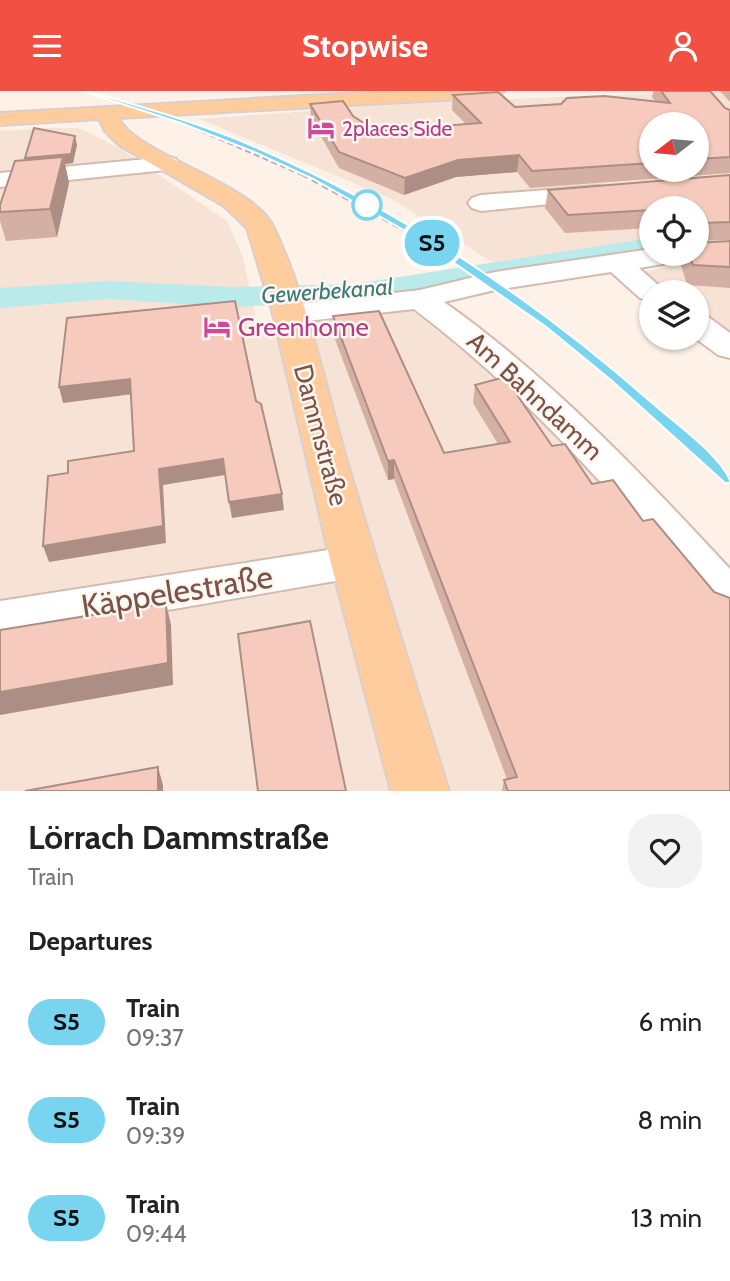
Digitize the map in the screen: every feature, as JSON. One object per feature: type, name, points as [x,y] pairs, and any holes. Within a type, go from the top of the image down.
[{"type":"main road","points":[[1,119],[495,91]]},
{"type":"main road","points":[[1,119],[11,101]]},
{"type":"main road","name":"Dammstraße","points":[[107,113],[112,127],[127,140],[226,196],[252,216],[265,240],[289,314],[354,563],[420,791]]},
{"type":"street","points":[[0,180],[168,164]]},
{"type":"street","points":[[481,203],[620,191]]},
{"type":"street","points":[[289,314],[420,299],[495,281],[639,259]]},
{"type":"street","points":[[622,261],[624,270],[639,282]]},
{"type":"street","name":"Am Bahndamm","points":[[420,299],[462,328],[556,412],[646,505],[730,600]]},
{"type":"street","points":[[709,333],[730,348]]},
{"type":"street","name":"Käppelestraße","points":[[0,620],[354,563]]},
{"type":"shaded area","points":[[730,91],[730,233],[709,218],[709,196],[639,196],[639,243],[492,262],[390,198],[199,119],[429,102]]},
{"type":"shaded area","points":[[79,128],[121,149],[227,221],[243,257],[258,328],[410,309],[434,315],[644,518],[730,791],[0,791],[0,131]]},
{"type":"shaded area","points":[[730,261],[730,335],[709,319],[709,280],[653,280],[641,272],[672,266],[709,266],[709,262]]},
{"type":"building","points":[[661,91],[710,91],[730,110],[730,157],[709,158],[709,112],[639,112],[639,164],[532,171],[519,155],[458,160],[405,178],[339,152],[310,104],[343,101],[353,116],[376,131],[481,123],[453,95],[498,92],[515,107],[561,104],[567,98],[604,96],[670,103]]},
{"type":"building","points":[[34,128],[75,136],[71,154],[25,158]]},
{"type":"building","points":[[63,157],[50,209],[0,212],[15,161]]},
{"type":"building","points":[[730,175],[730,222],[709,223],[709,196],[639,196],[639,211],[568,215],[548,190],[645,182],[709,182],[709,177]]},
{"type":"building","points":[[730,241],[730,267],[709,266],[709,242]]},
{"type":"building","points":[[235,301],[256,401],[261,404],[282,494],[229,502],[223,459],[159,469],[163,526],[43,546],[48,476],[68,473],[68,461],[134,451],[130,379],[59,387],[67,318]]},
{"type":"building","points":[[379,311],[444,453],[510,442],[475,385],[505,377],[552,446],[565,444],[592,484],[613,480],[643,521],[653,519],[714,592],[730,598],[730,791],[508,791],[504,780],[517,777],[394,460],[388,461],[333,316]]},
{"type":"building","points":[[166,603],[168,663],[0,692],[0,630]]},
{"type":"building","points":[[310,621],[346,791],[258,791],[238,634]]},
{"type":"building","points":[[158,767],[158,791],[25,791]]},
{"type":"waterway","name":"Gewerbekanal","points":[[0,298],[109,290],[231,297],[354,293],[639,249]]},
{"type":"railway","points":[[85,91],[178,121],[305,176]]},
{"type":"railway","points":[[302,174],[432,245],[487,280]]},
{"type":"railway","points":[[487,280],[585,353],[660,415]]},
{"type":"railway","points":[[658,413],[730,480]]},
{"type":"train","name":"S5","points":[[85,91],[184,122],[257,150],[316,177],[421,236],[549,324],[616,378],[730,480]]},
{"type":"place","name":"2places Side","points":[[321,128]]},
{"type":"place","name":"Greenhome","points":[[217,327]]}]
